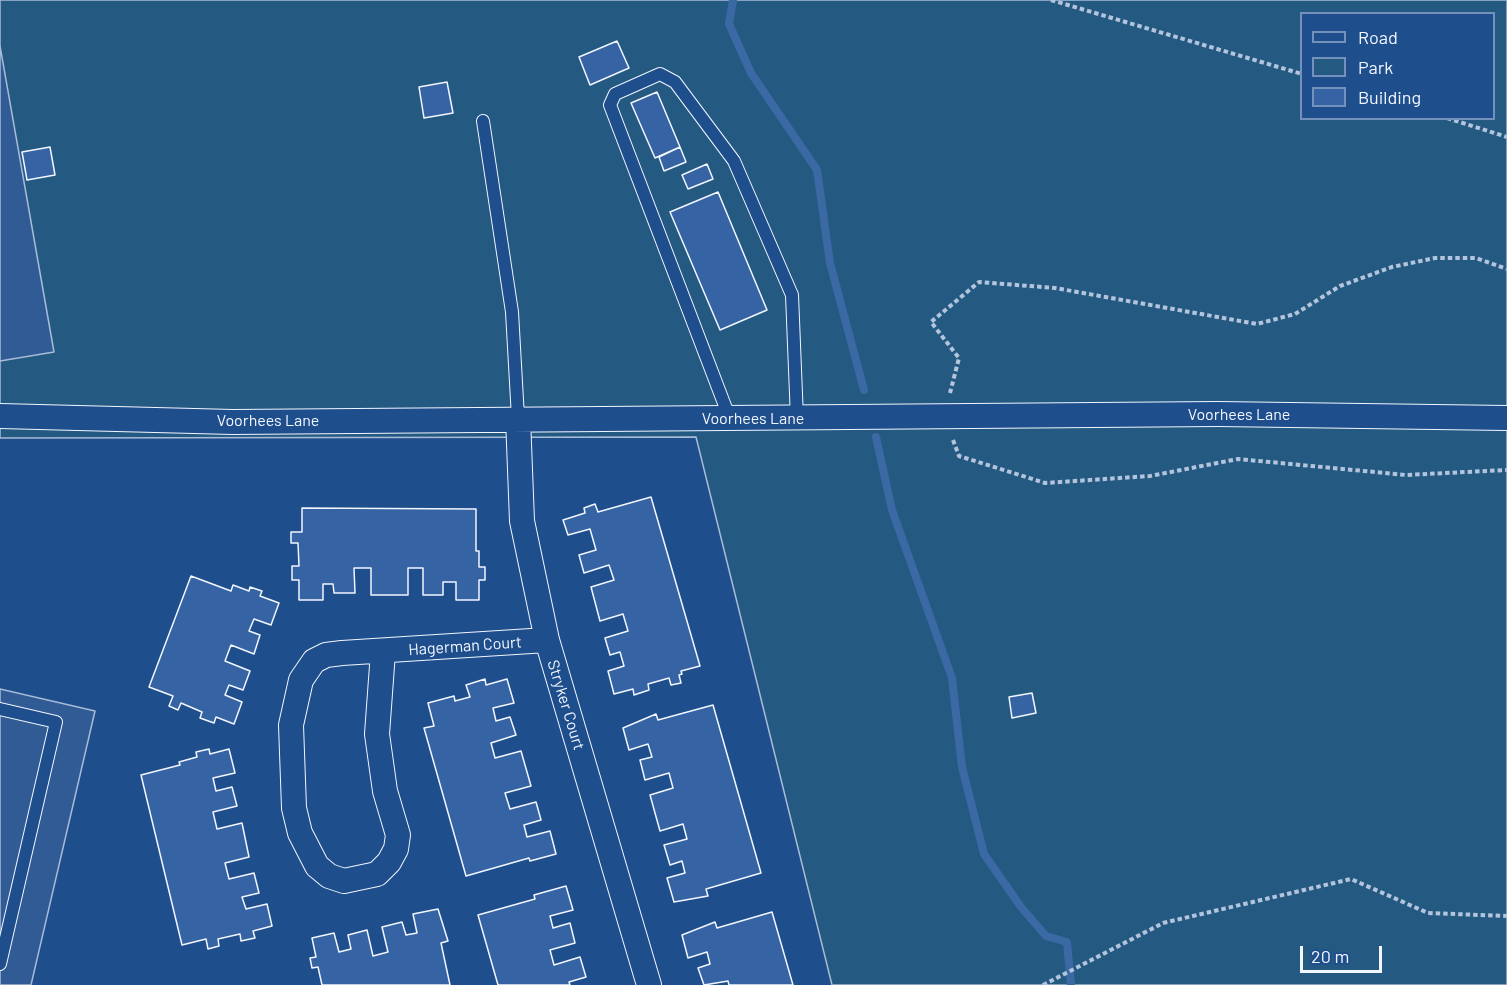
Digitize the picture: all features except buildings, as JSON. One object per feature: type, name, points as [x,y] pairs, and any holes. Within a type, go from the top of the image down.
[{"type":"street","name":"Voorhees Lane","points":[[0,416],[232,422],[1218,414],[1507,418]]},
{"type":"street","name":"Stryker Court","points":[[518,418],[522,521],[547,640],[649,985]]},
{"type":"street","name":"Hagerman Court","points":[[383,652],[377,734],[385,791],[398,835],[396,849],[389,862],[377,873],[344,881],[329,876],[317,866],[300,833],[292,783],[291,725],[301,680],[314,661],[326,655],[547,640]]},
{"type":"lane","points":[[730,419],[610,105],[615,94],[660,74],[675,82],[734,160],[792,295],[797,419]]},
{"type":"lane","points":[[483,121],[512,312],[518,418]]},
{"type":"lane","points":[[0,709],[56,723],[0,964]]},
{"type":"path","points":[[1051,0],[1300,73]]},
{"type":"path","points":[[1453,120],[1507,137]]},
{"type":"path","points":[[1507,269],[1476,258],[1436,258],[1392,267],[1340,286],[1295,314],[1257,324],[1055,288],[980,282],[931,322],[958,358],[944,418],[959,456],[1045,483],[1150,476],[1238,459],[1406,475],[1507,470]]},
{"type":"path","points":[[1043,985],[1162,923],[1182,916],[1351,879],[1428,913],[1507,916]]},
{"type":"green space","points":[[0,0],[1507,0],[1507,985],[832,985],[696,437],[0,438]]},
{"type":"shaded area","points":[[0,46],[54,352],[0,361]]},
{"type":"shaded area","points":[[0,689],[95,711],[31,985],[0,985]]},
{"type":"waterway","points":[[733,0],[729,24],[751,73],[817,170],[830,263],[864,390]]},
{"type":"waterway","points":[[876,437],[892,510],[952,678],[962,767],[984,854],[1021,907],[1046,936],[1067,942],[1071,985]]}]
